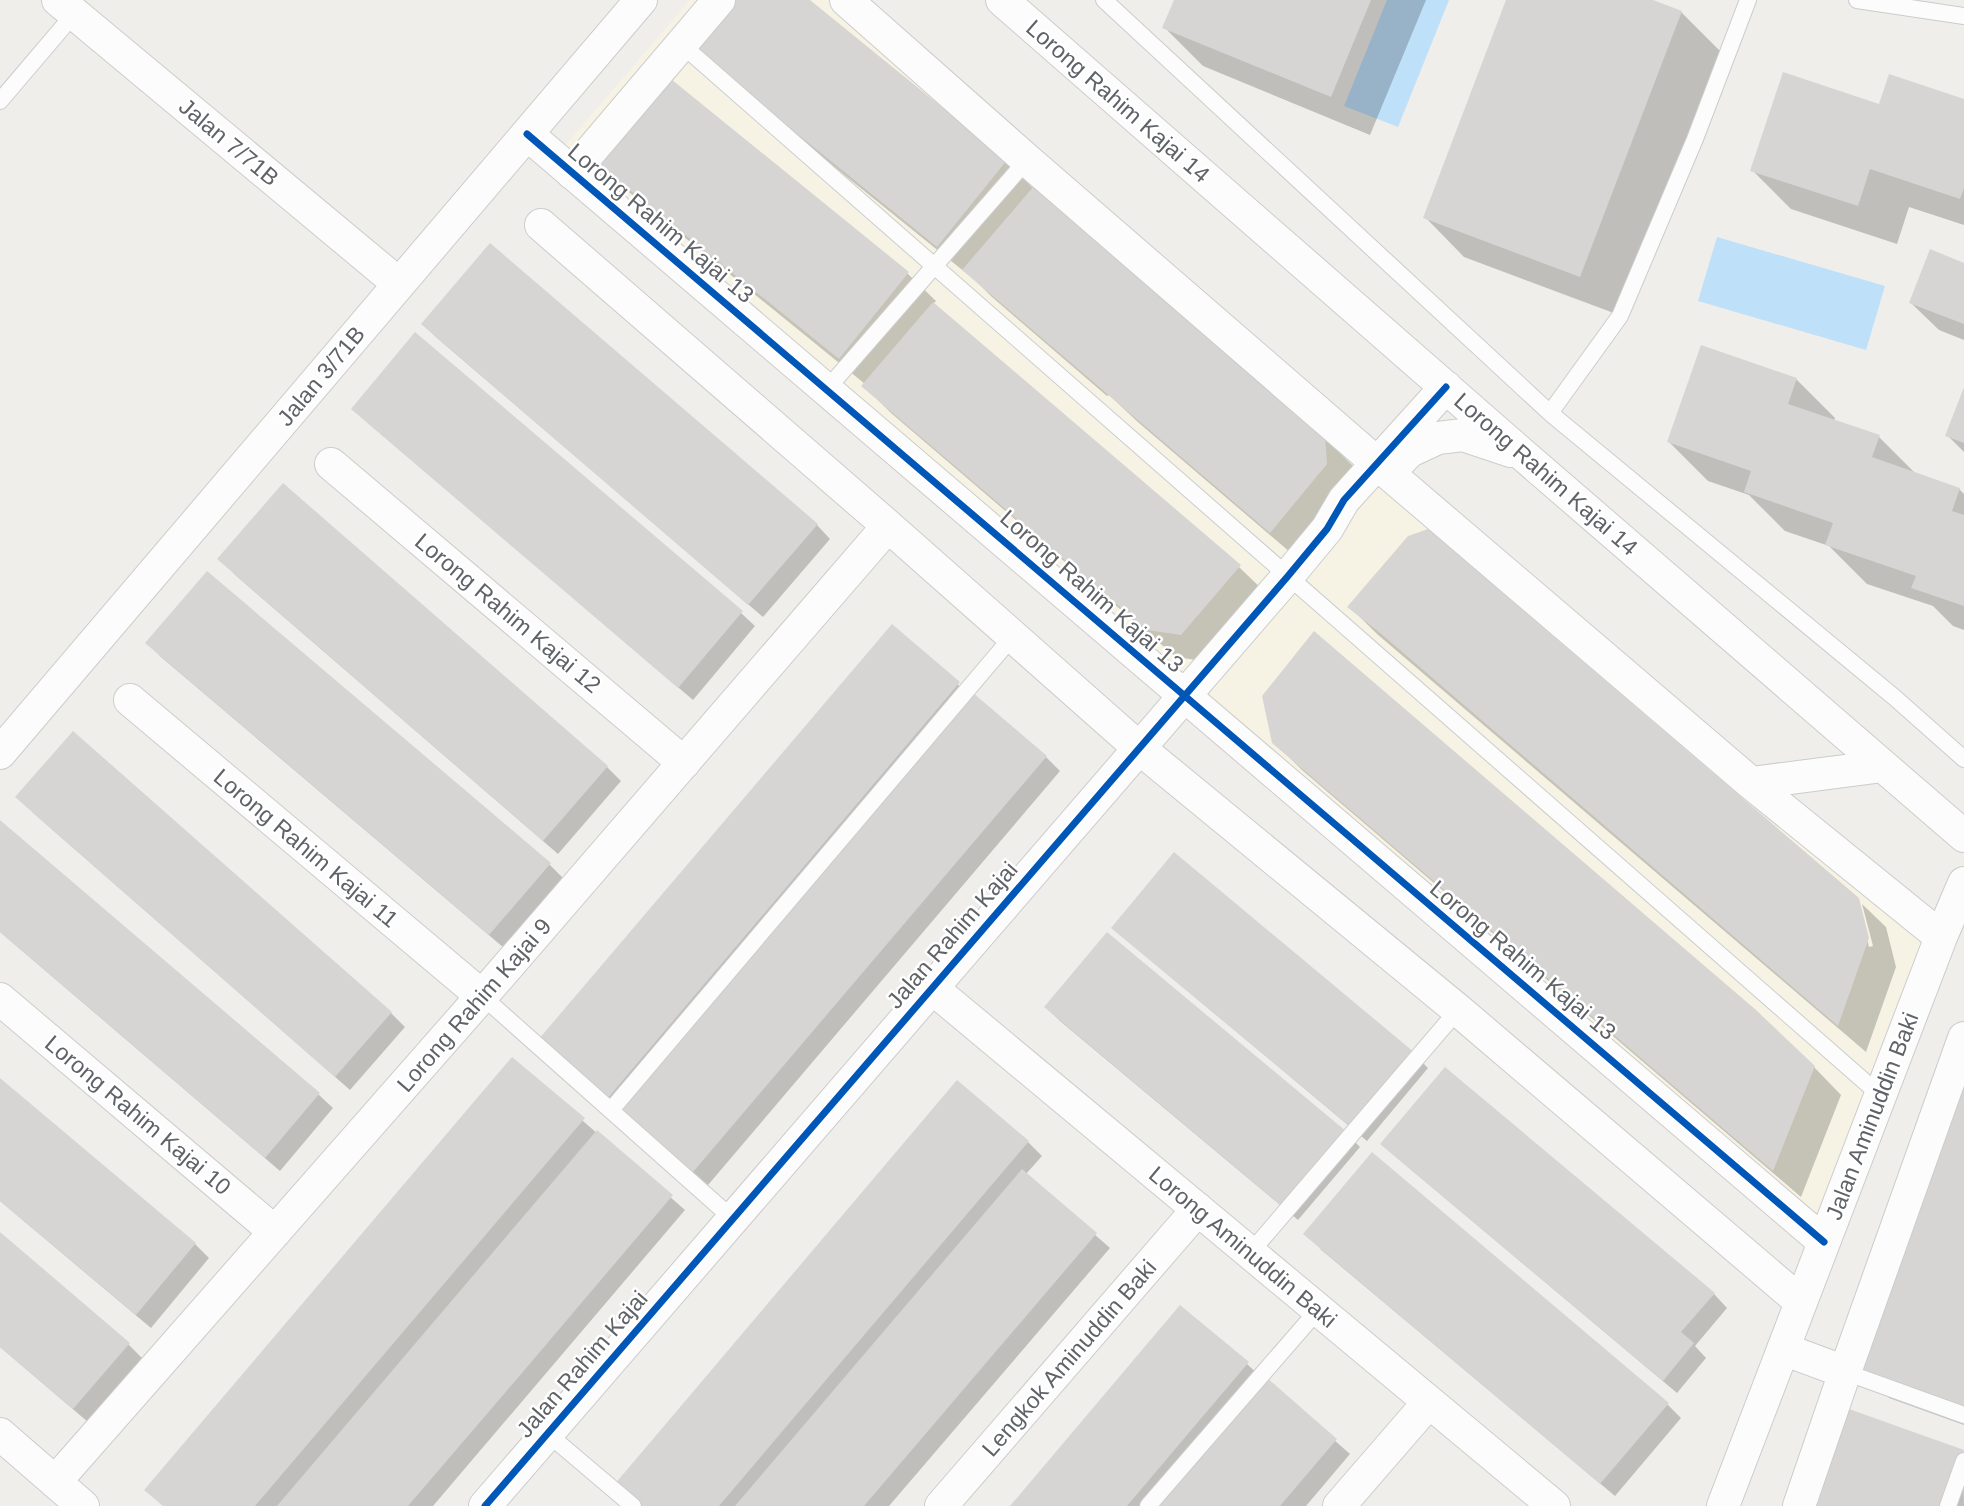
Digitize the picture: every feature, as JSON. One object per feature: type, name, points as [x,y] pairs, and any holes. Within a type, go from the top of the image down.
[{"type":"street","name":"Jalan 3/71B","points":[[0,752],[641,0]]},
{"type":"street","points":[[572,173],[719,0]]},
{"type":"street","points":[[846,0],[1027,160],[1751,783],[1941,937]]},
{"type":"street","name":"Lorong Rahim Kajai 14","points":[[1002,0],[1964,836]]},
{"type":"street","name":"Jalan 7/71B","points":[[66,7],[399,284]]},
{"type":"street","name":"Lorong Rahim Kajai 13","points":[[527,134],[1824,1241]]},
{"type":"street","points":[[541,225],[1139,748],[1458,1010],[1801,1302]]},
{"type":"street","points":[[1383,468],[1446,387]]},
{"type":"street","points":[[1383,468],[1438,438],[1463,435],[1522,454]]},
{"type":"street","name":"Lorong Rahim Kajai 12","points":[[331,464],[684,763]]},
{"type":"street","name":"Jalan Rahim Kajai","points":[[485,1506],[1327,529],[1354,508],[1383,468]]},
{"type":"street","name":"Lorong Rahim Kajai 9","points":[[55,1482],[482,996],[888,526]]},
{"type":"street","name":"Lorong Rahim Kajai 11","points":[[130,700],[482,996]]},
{"type":"street","points":[[1751,783],[1883,766]]},
{"type":"street","name":"Jalan Aminuddin Baki","points":[[1723,1506],[1964,883]]},
{"type":"street","name":"Lorong Aminuddin Baki","points":[[932,988],[1554,1506]]},
{"type":"street","name":"Lorong Rahim Kajai 10","points":[[0,999],[275,1231]]},
{"type":"street","points":[[1799,1506],[1964,1038]]},
{"type":"street","name":"Lengkok Aminuddin Baki","points":[[941,1506],[1198,1209]]},
{"type":"street","points":[[1783,1349],[1845,1372]]},
{"type":"street","points":[[1339,1506],[1429,1402]]},
{"type":"street","points":[[0,1434],[83,1506]]},
{"type":"lane","points":[[1104,0],[1550,413],[1895,697],[1964,759]]},
{"type":"lane","points":[[1550,413],[1620,316],[1695,139],[1748,0]]},
{"type":"lane","points":[[1857,0],[1964,16]]},
{"type":"lane","points":[[0,101],[66,7]]},
{"type":"lane","points":[[681,44],[1880,1095]]},
{"type":"lane","points":[[826,390],[1027,160]]},
{"type":"lane","points":[[611,1110],[1013,636]]},
{"type":"lane","points":[[482,996],[733,1219]]},
{"type":"lane","points":[[1250,1253],[1458,1010]]},
{"type":"lane","points":[[1148,1506],[1318,1310]]},
{"type":"lane","points":[[1845,1372],[1964,1415]]},
{"type":"lane","points":[[548,1434],[633,1506]]},
{"type":"lane","points":[[1948,1506],[1964,1461]]},
{"type":"shaded area","points":[[690,0],[856,0],[1941,937],[1824,1242],[563,148]]},
{"type":"water","points":[[1387,0],[1449,0],[1398,127],[1344,106]]},
{"type":"water","points":[[1717,237],[1885,286],[1866,350],[1698,301]]},
{"type":"building","points":[[735,0],[810,0],[1007,160],[937,247],[694,50]]},
{"type":"building","points":[[1174,0],[1371,0],[1331,97],[1162,28]]},
{"type":"building","points":[[1506,0],[1653,0],[1682,11],[1580,277],[1423,218]]},
{"type":"building","points":[[1783,72],[1879,104],[1889,74],[1964,99],[1964,188],[1960,199],[1870,169],[1858,206],[1750,171]]},
{"type":"building","points":[[666,75],[909,272],[839,359],[595,162]]},
{"type":"building","points":[[1034,186],[1325,435],[1327,464],[1270,533],[962,270]]},
{"type":"building","points":[[490,243],[818,524],[748,605],[421,324]]},
{"type":"building","points":[[1930,249],[1964,263],[1964,324],[1909,303]]},
{"type":"building","points":[[933,302],[1241,565],[1181,635],[1147,630],[861,386]]},
{"type":"building","points":[[415,332],[743,611],[678,688],[351,409]]},
{"type":"building","points":[[1701,345],[1797,378],[1788,404],[1880,435],[1872,457],[1960,488],[1952,511],[1964,515],[1964,606],[1911,588],[1916,576],[1825,545],[1833,523],[1744,492],[1751,471],[1667,442]]},
{"type":"building","points":[[1964,387],[1964,443],[1945,436]]},
{"type":"building","points":[[283,483],[608,766],[543,841],[217,559]]},
{"type":"building","points":[[1428,529],[1859,898],[1869,938],[1838,1026],[1347,607],[1408,536]]},
{"type":"building","points":[[207,571],[551,863],[489,935],[145,643]]},
{"type":"building","points":[[892,624],[960,682],[607,1099],[538,1040]]},
{"type":"building","points":[[1314,631],[1756,1010],[1815,1066],[1773,1171],[1272,743],[1262,696]]},
{"type":"building","points":[[973,693],[1047,756],[693,1172],[619,1109]]},
{"type":"building","points":[[73,731],[392,1012],[335,1077],[15,797]]},
{"type":"building","points":[[0,820],[320,1093],[265,1158],[0,932]]},
{"type":"building","points":[[1174,852],[1415,1053],[1352,1128],[1111,928]]},
{"type":"building","points":[[1107,932],[1347,1132],[1284,1208],[1044,1007]]},
{"type":"building","points":[[512,1057],[585,1118],[255,1506],[163,1506],[144,1490]]},
{"type":"building","points":[[1445,1067],[1715,1293],[1681,1332],[1694,1343],[1663,1381],[1380,1144]]},
{"type":"building","points":[[0,1078],[196,1243],[136,1315],[0,1201]]},
{"type":"building","points":[[957,1080],[1029,1141],[719,1506],[638,1506],[614,1485]]},
{"type":"building","points":[[1964,1082],[1964,1409],[1859,1371]]},
{"type":"building","points":[[597,1130],[673,1195],[522,1373],[408,1506],[277,1506]]},
{"type":"building","points":[[1372,1152],[1669,1403],[1600,1484],[1303,1234]]},
{"type":"building","points":[[1022,1169],[1097,1233],[864,1506],[735,1506]]},
{"type":"building","points":[[0,1232],[130,1343],[73,1409],[0,1347]]},
{"type":"building","points":[[1180,1305],[1249,1362],[1127,1506],[1010,1506]]},
{"type":"building","points":[[1266,1377],[1337,1439],[1280,1506],[1155,1506]]},
{"type":"building","points":[[1849,1409],[1964,1450],[1943,1506],[1814,1506]]},
{"type":"cycle path","points":[[527,134],[1824,1242]]},
{"type":"cycle path","points":[[485,1506],[1288,576],[1327,529],[1344,500],[1446,387]]}]
